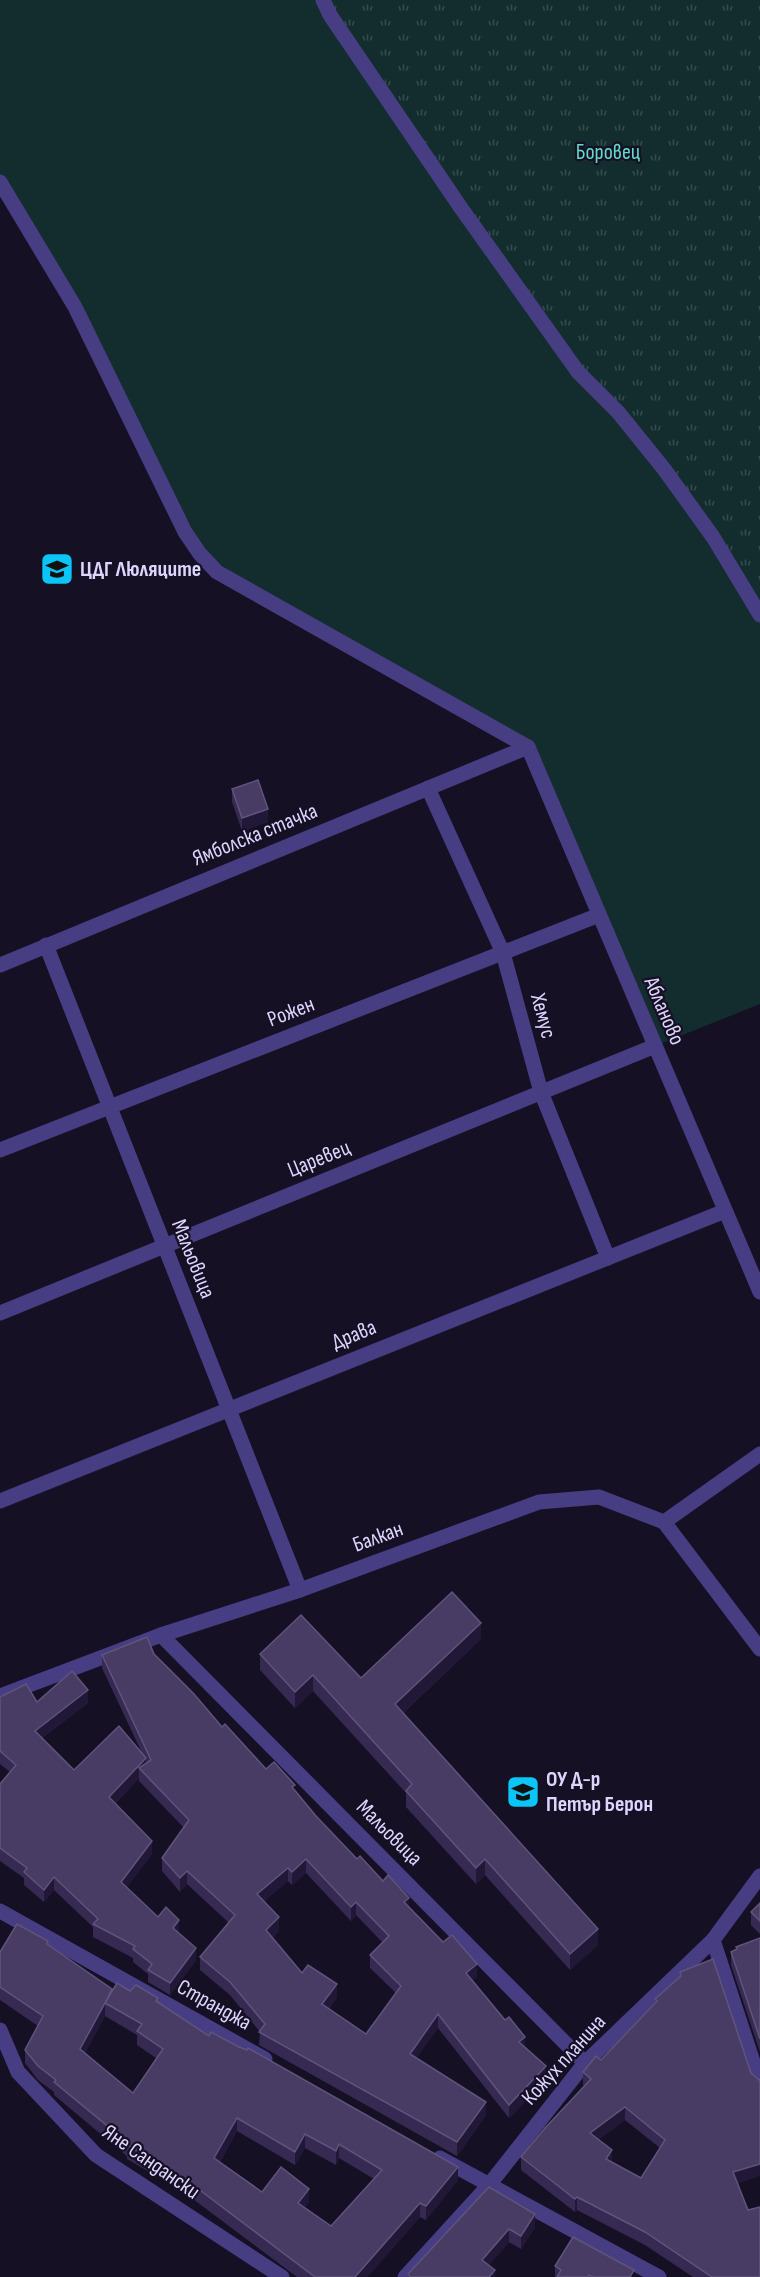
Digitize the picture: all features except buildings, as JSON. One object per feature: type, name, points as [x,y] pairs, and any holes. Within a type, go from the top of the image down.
[{"type":"street","points":[[323,0],[330,15],[461,208],[578,372],[618,412],[664,469],[713,537],[760,615]]},
{"type":"street","points":[[0,182],[75,307],[185,532],[200,554],[217,572],[528,747]]},
{"type":"street","name":"Ямболска стачка","points":[[0,965],[528,747]]},
{"type":"street","name":"Абланово","points":[[528,747],[760,1292]]},
{"type":"street","name":"Хемус","points":[[428,788],[502,953],[541,1092],[608,1258]]},
{"type":"street","name":"Рожен","points":[[0,1150],[599,915]]},
{"type":"street","name":"Мальовица","points":[[46,945],[300,1590]]},
{"type":"street","name":"Царевец","points":[[0,1313],[655,1046]]},
{"type":"street","name":"Драва","points":[[0,1501],[725,1211]]},
{"type":"street","points":[[760,1454],[664,1522],[760,1649]]},
{"type":"street","name":"Балкан","points":[[0,1696],[161,1635],[300,1590],[539,1502],[598,1497],[664,1522]]},
{"type":"street","name":"Мальовица","points":[[161,1635],[585,2063]]},
{"type":"street","name":"Кожух планина","points":[[405,2277],[489,2185],[585,2063],[713,1940],[760,1876]]},
{"type":"street","name":"Странджа","points":[[0,1911],[281,2068]]},
{"type":"street","points":[[713,1940],[760,2083]]},
{"type":"street","name":"Яне Сандански","points":[[0,2030],[18,2072],[96,2155],[282,2277]]},
{"type":"street","points":[[427,2150],[659,2277]]},
{"type":"green space","points":[[0,0],[323,0],[760,615],[760,1004],[655,1046],[528,747],[200,554],[75,307],[0,182]]},
{"type":"green space","name":"Боровец","points":[[323,0],[760,0],[760,615],[713,537],[578,372]]},
{"type":"place","name":"ЦДГ Люляците","points":[[57,569]]},
{"type":"place","name":"ОУ Д-р Петър Берон","points":[[523,1792]]}]
